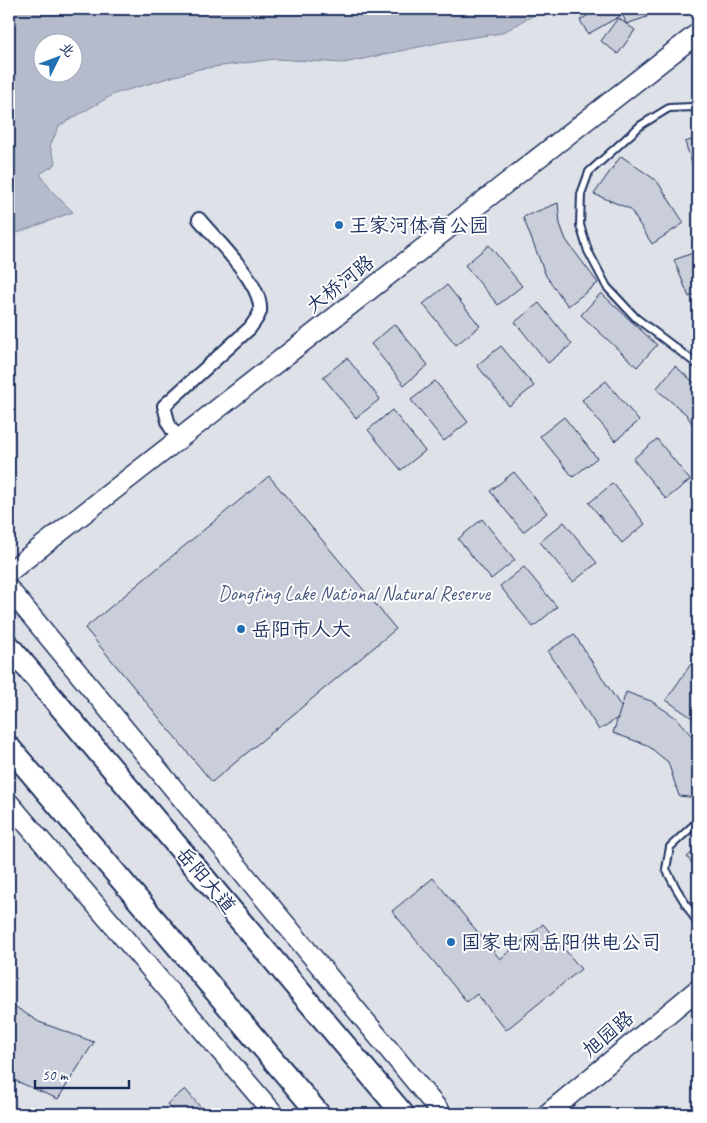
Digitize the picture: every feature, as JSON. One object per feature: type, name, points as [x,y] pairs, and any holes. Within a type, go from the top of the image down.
[{"type":"main road","name":"大桥河路","points":[[9,572],[698,32]]},
{"type":"main road","points":[[9,589],[442,1114]]},
{"type":"main road","name":"岳阳大道","points":[[9,646],[403,1114]]},
{"type":"main road","points":[[9,747],[319,1114]]},
{"type":"main road","points":[[9,803],[274,1114]]},
{"type":"main road","name":"旭园路","points":[[547,1114],[698,989]]},
{"type":"street","points":[[178,439],[169,425],[164,406],[250,328],[260,313],[258,294],[248,277],[199,219]]},
{"type":"lane","points":[[698,109],[692,107],[670,108],[641,125],[589,172],[580,194],[580,225],[588,251],[607,287],[636,318],[698,365]]},
{"type":"lane","points":[[698,821],[670,847],[666,868],[698,924]]},
{"type":"green space","name":"Dongting Lake National Natural Reserve","points":[[9,9],[698,9],[698,1114],[9,1114]]},
{"type":"water","points":[[9,9],[545,9],[502,33],[442,42],[344,63],[275,59],[199,69],[114,94],[59,126],[50,146],[56,164],[40,174],[51,190],[73,212],[9,236]]},
{"type":"building","points":[[599,9],[618,9],[622,15],[588,34],[580,20]]},
{"type":"building","points":[[621,9],[644,9],[647,17],[626,24]]},
{"type":"building","points":[[618,18],[635,30],[618,54],[601,41]]},
{"type":"building","points":[[698,138],[698,182],[685,142]]},
{"type":"building","points":[[621,156],[657,181],[684,223],[652,244],[630,209],[594,194]]},
{"type":"building","points":[[558,203],[560,224],[566,240],[598,283],[568,306],[546,276],[523,217]]},
{"type":"building","points":[[489,245],[522,286],[498,305],[465,265]]},
{"type":"building","points":[[698,251],[698,293],[689,297],[674,260]]},
{"type":"building","points":[[447,285],[480,326],[456,345],[423,304]]},
{"type":"building","points":[[601,293],[657,345],[637,367],[581,315]]},
{"type":"building","points":[[539,303],[572,344],[548,363],[515,322]]},
{"type":"building","points":[[395,324],[428,365],[404,385],[371,344]]},
{"type":"building","points":[[501,346],[534,386],[509,406],[477,365]]},
{"type":"building","points":[[347,358],[380,399],[356,418],[323,377]]},
{"type":"building","points":[[675,366],[698,386],[698,433],[686,414],[656,389]]},
{"type":"building","points":[[435,381],[468,422],[444,441],[411,400]]},
{"type":"building","points":[[606,381],[639,421],[615,441],[582,400]]},
{"type":"building","points":[[392,410],[425,451],[401,470],[368,430]]},
{"type":"building","points":[[564,417],[597,458],[573,477],[540,436]]},
{"type":"building","points":[[657,439],[690,480],[666,499],[633,459]]},
{"type":"building","points":[[514,472],[547,513],[523,532],[490,491]]},
{"type":"building","name":"岳阳市人大","points":[[269,476],[396,629],[212,782],[85,628]]},
{"type":"building","points":[[613,483],[645,524],[622,543],[589,503]]},
{"type":"building","points":[[482,519],[515,560],[491,579],[458,539]]},
{"type":"building","points":[[564,522],[597,563],[573,582],[540,542]]},
{"type":"building","points":[[524,567],[557,607],[533,627],[500,586]]},
{"type":"building","points":[[574,634],[625,713],[599,730],[548,651]]},
{"type":"building","points":[[691,664],[698,669],[698,722],[666,700]]},
{"type":"building","points":[[626,692],[651,701],[675,717],[698,743],[698,798],[679,796],[668,762],[647,745],[613,733]]},
{"type":"building","points":[[698,848],[698,871],[687,857]]},
{"type":"building","name":"国家电网岳阳供电公司","points":[[433,878],[500,959],[543,924],[581,969],[506,1030],[477,994],[467,1002],[392,911]]},
{"type":"building","points":[[9,1002],[39,1022],[94,1042],[58,1099],[9,1078]]},
{"type":"building","points":[[185,1089],[206,1114],[175,1114],[167,1104]]},
{"type":"place","name":"王家河体育公园","points":[[339,225]]},
{"type":"place","name":"岳阳市人大","points":[[241,629]]},
{"type":"place","name":"国家电网岳阳供电公司","points":[[451,942]]}]
